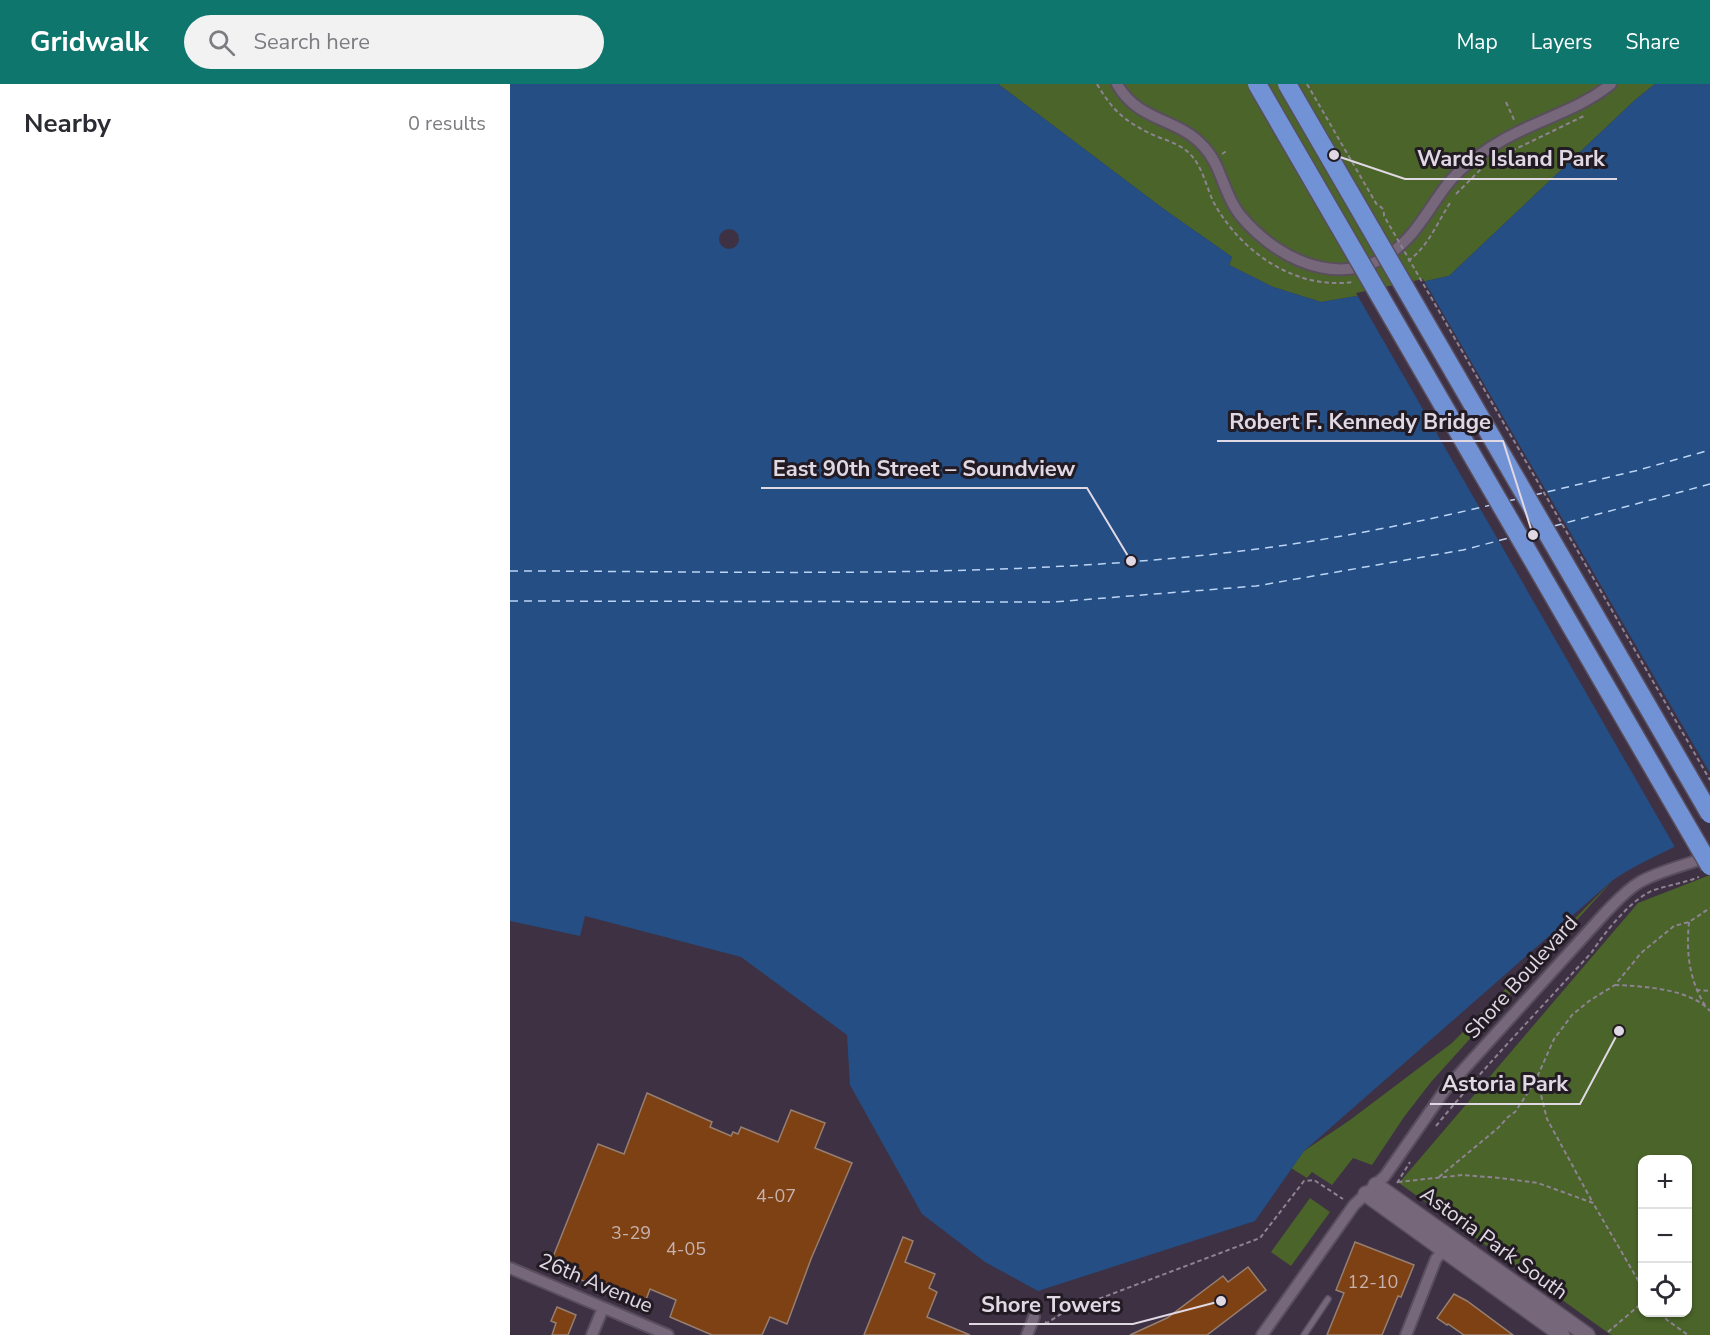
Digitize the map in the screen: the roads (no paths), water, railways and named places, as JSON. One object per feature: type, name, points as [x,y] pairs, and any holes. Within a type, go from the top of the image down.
[{"type":"highway","points":[[1257,84],[1706,871]]},
{"type":"highway","points":[[1287,84],[1710,814]]},
{"type":"street","points":[[1117,84],[1133,104],[1152,116],[1181,128],[1205,148],[1213,159],[1229,199],[1261,238],[1295,260],[1339,270],[1368,264],[1398,247],[1409,237],[1444,188],[1476,157],[1519,131],[1574,108],[1611,84]]},
{"type":"street","name":"Shore Boulevard","points":[[1262,1335],[1354,1204],[1376,1185],[1445,1090],[1620,898],[1628,890],[1651,876],[1710,856]]},
{"type":"street","name":"Astoria Park South","points":[[1376,1185],[1562,1335]]},
{"type":"street","points":[[1406,1335],[1436,1259],[1448,1244]]},
{"type":"street","name":"Astoria Park South","points":[[1448,1244],[1587,1335]]},
{"type":"street","name":"26th Avenue","points":[[510,1268],[668,1335]]},
{"type":"street","points":[[592,1335],[603,1308]]},
{"type":"street","points":[[1027,1335],[1034,1317]]},
{"type":"lane","points":[[1304,1335],[1328,1299]]},
{"type":"water","points":[[510,84],[998,84],[1165,210],[1232,257],[1229,265],[1273,287],[1321,302],[1449,276],[1635,100],[1655,84],[1710,84],[1710,831],[1648,860],[1613,880],[1304,1151],[1255,1221],[1038,1291],[985,1262],[922,1214],[850,1085],[847,1035],[741,957],[585,916],[580,936],[510,921]]},
{"type":"place","name":"Wards Island Park","points":[[1334,155]]},
{"type":"place","name":"Robert F. Kennedy Bridge","points":[[1533,535]]},
{"type":"place","name":"East 90th Street – Soundview","points":[[1131,561]]},
{"type":"place","name":"Astoria Park","points":[[1619,1031]]},
{"type":"place","name":"Shore Towers","points":[[1221,1301]]}]
